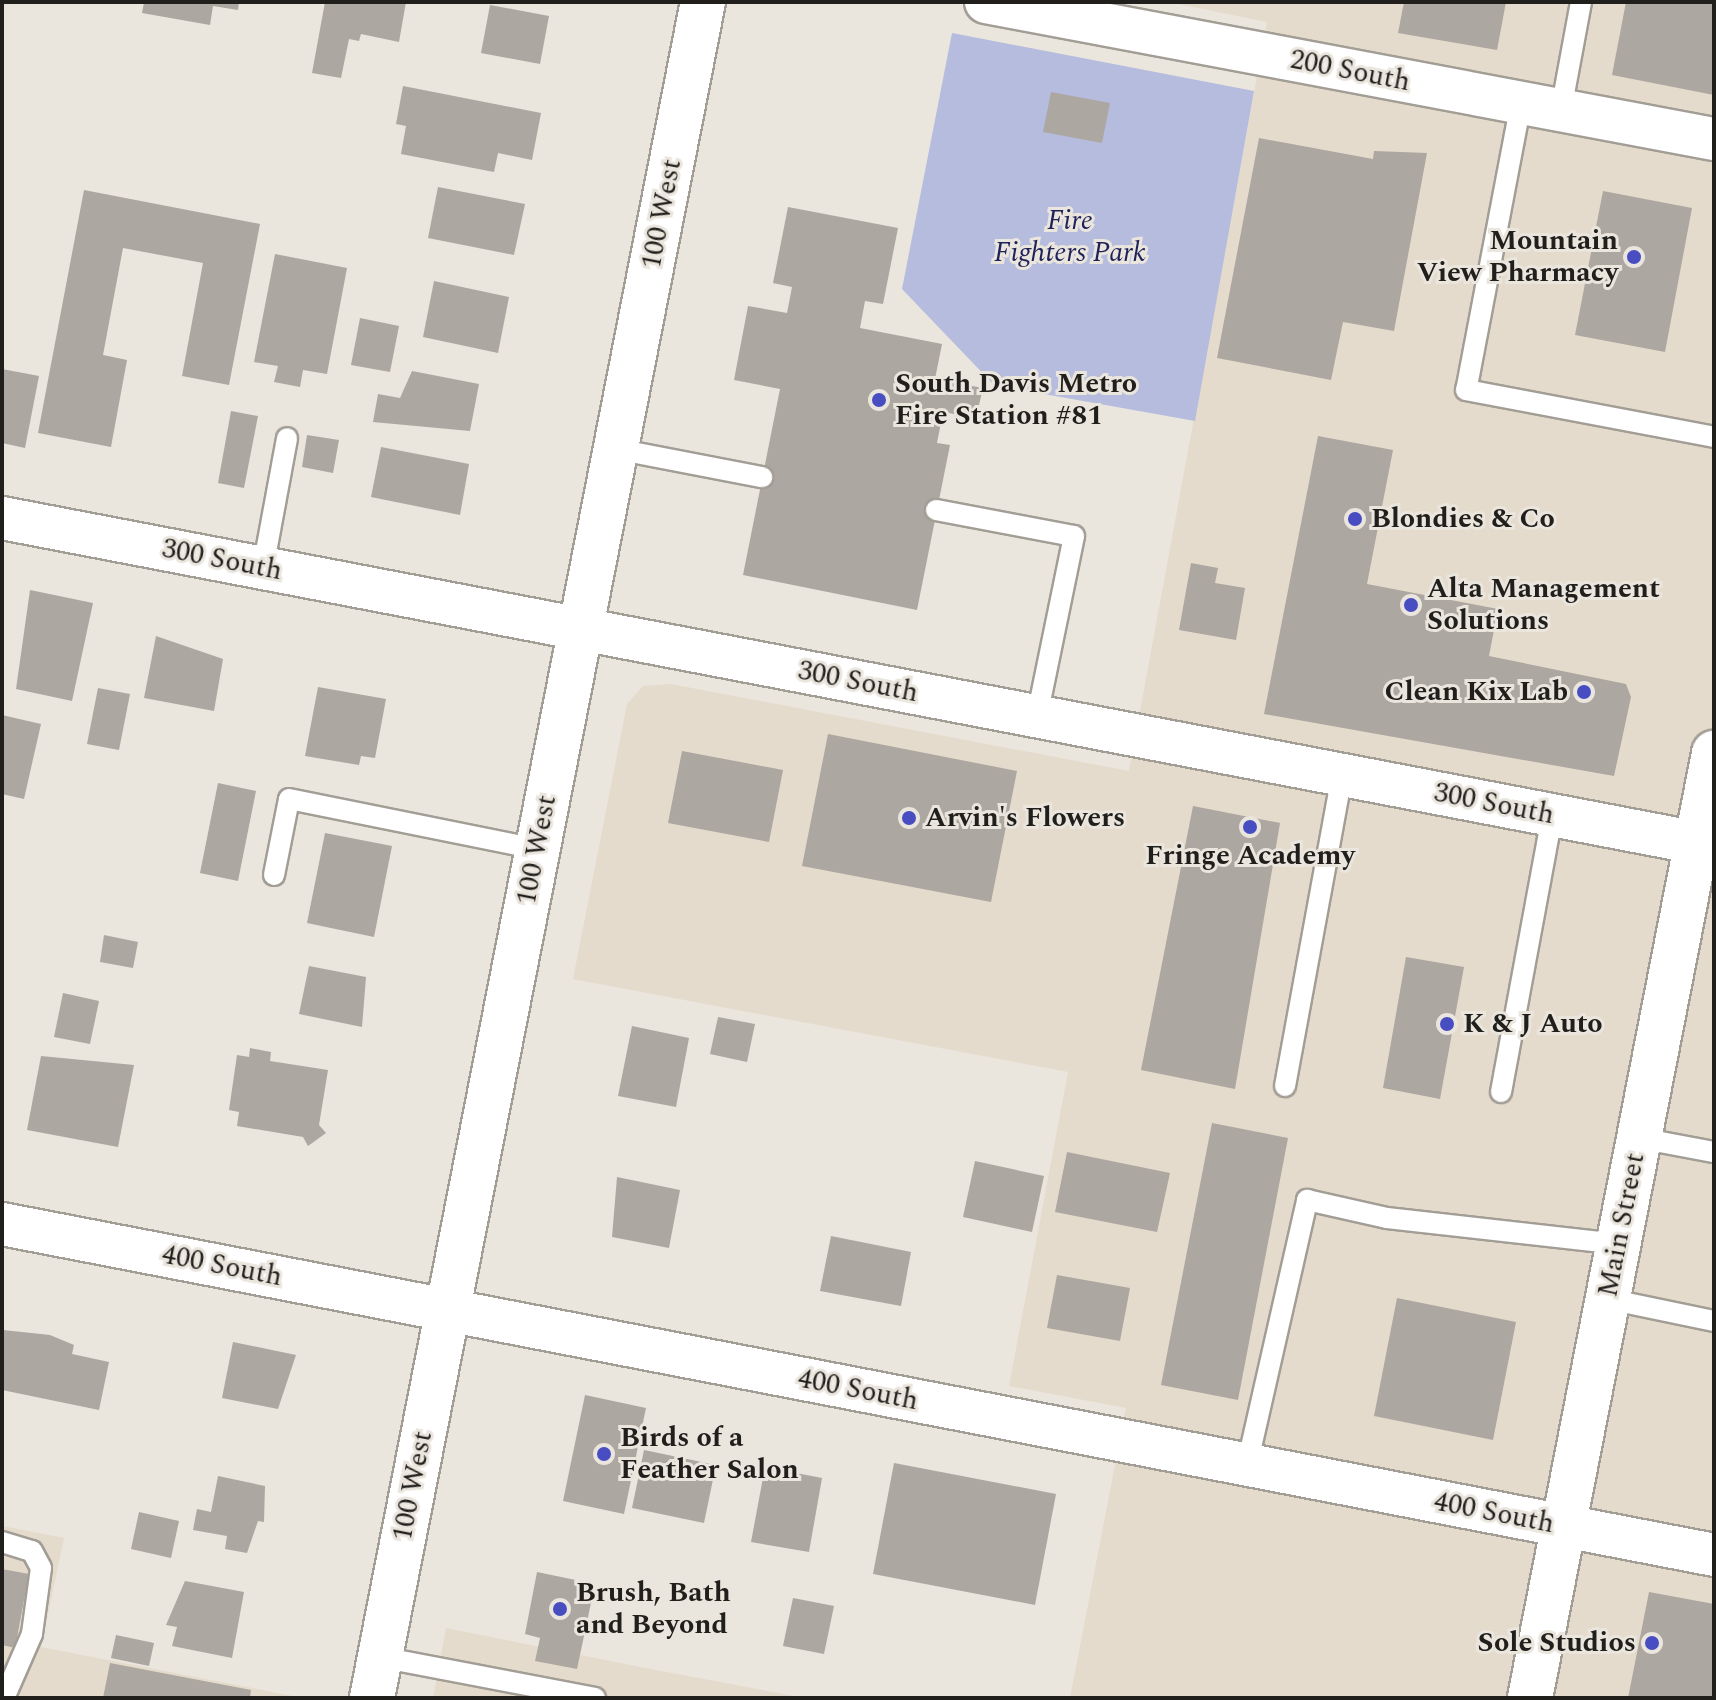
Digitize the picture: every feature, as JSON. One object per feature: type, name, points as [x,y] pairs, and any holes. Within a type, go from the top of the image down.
[{"type":"street","name":"100 West","points":[[376,1677],[703,2]]},
{"type":"street","name":"200 South","points":[[986,2],[1714,139]]},
{"type":"street","name":"300 South","points":[[2,518],[1705,845]]},
{"type":"street","name":"Main Street","points":[[1530,1698],[1639,1138],[1705,845],[1714,753]]},
{"type":"street","name":"400 South","points":[[2,1224],[1714,1555]]},
{"type":"lane","points":[[1581,2],[1541,107],[1466,390],[1714,437]]},
{"type":"lane","points":[[263,568],[287,438]]},
{"type":"lane","points":[[616,449],[762,477]]},
{"type":"lane","points":[[936,510],[1074,536],[1037,716]]},
{"type":"lane","points":[[1285,1086],[1342,775]]},
{"type":"lane","points":[[274,875],[289,799],[537,849]]},
{"type":"lane","points":[[1501,1092],[1552,816]]},
{"type":"lane","points":[[1639,1138],[1714,1152]]},
{"type":"lane","points":[[1247,1465],[1307,1200],[1387,1218],[1618,1244]]},
{"type":"lane","points":[[1608,1299],[1714,1321]]},
{"type":"lane","points":[[2,1542],[32,1551],[41,1568],[32,1634],[4,1698]]},
{"type":"lane","points":[[376,1677],[595,1698]]},
{"type":"shaded area","points":[[1168,2],[1714,2],[1714,1698],[1070,1698],[1126,1408],[1009,1386],[1068,1072],[573,979],[627,704],[643,686],[671,684],[1129,771],[1267,22]]},
{"type":"shaded area","points":[[2,1526],[64,1538],[41,1647],[303,1698],[2,1698]]},
{"type":"shaded area","points":[[446,1628],[640,1667],[805,1698],[433,1698]]},
{"type":"green space","name":"Fire Fighters Park","points":[[952,33],[1254,91],[1195,421],[994,385],[902,289]]},
{"type":"building","points":[[144,2],[239,2],[238,10],[213,6],[210,25],[142,13]]},
{"type":"building","points":[[325,2],[406,2],[399,42],[361,34],[359,41],[349,39],[341,78],[312,73]]},
{"type":"building","points":[[1404,2],[1506,2],[1497,50],[1398,33]]},
{"type":"building","points":[[1626,2],[1714,2],[1714,95],[1612,75]]},
{"type":"building","points":[[490,5],[549,16],[540,64],[481,53]]},
{"type":"building","points":[[403,86],[541,113],[532,160],[498,153],[494,172],[401,154],[406,126],[396,124]]},
{"type":"building","points":[[1051,92],[1110,103],[1102,143],[1043,132]]},
{"type":"building","points":[[1259,138],[1373,159],[1374,151],[1427,153],[1394,331],[1343,322],[1331,380],[1217,358]]},
{"type":"building","points":[[438,187],[525,204],[514,255],[428,238]]},
{"type":"building","points":[[84,190],[260,224],[229,385],[182,376],[203,263],[123,248],[103,355],[127,360],[111,447],[38,433]]},
{"type":"building","points":[[1603,191],[1692,208],[1665,352],[1575,335]]},
{"type":"building","name":"South Davis Metro Fire Station #81","points":[[788,207],[898,228],[883,304],[865,301],[860,328],[942,344],[935,379],[983,388],[976,418],[943,412],[937,443],[950,445],[917,610],[743,575],[780,389],[734,380],[748,306],[787,313],[792,287],[773,283]]},
{"type":"building","points":[[275,254],[347,268],[327,374],[303,370],[300,387],[274,382],[278,366],[254,362]]},
{"type":"building","points":[[434,281],[509,297],[498,353],[423,337]]},
{"type":"building","points":[[360,318],[399,326],[390,372],[351,365]]},
{"type":"building","points":[[2,369],[39,376],[25,448],[2,443]]},
{"type":"building","points":[[412,371],[479,384],[470,431],[373,422],[378,394],[400,398]]},
{"type":"building","points":[[231,411],[258,416],[244,488],[218,483]]},
{"type":"building","points":[[307,435],[339,440],[333,473],[302,467]]},
{"type":"building","points":[[1318,436],[1393,450],[1367,584],[1498,609],[1489,656],[1626,684],[1631,697],[1614,776],[1264,714]]},
{"type":"building","points":[[381,447],[469,464],[460,515],[371,497]]},
{"type":"building","points":[[1191,563],[1218,568],[1215,583],[1245,588],[1236,640],[1179,630]]},
{"type":"building","points":[[30,590],[93,603],[72,701],[16,689]]},
{"type":"building","points":[[156,636],[223,659],[214,711],[144,698]]},
{"type":"building","points":[[318,687],[386,699],[375,758],[361,756],[359,765],[305,756]]},
{"type":"building","points":[[98,688],[130,694],[119,750],[87,744]]},
{"type":"building","points":[[2,715],[41,724],[24,799],[2,794]]},
{"type":"building","name":"Arvin's Flowers","points":[[828,734],[1017,771],[991,902],[802,866]]},
{"type":"building","points":[[682,751],[783,770],[769,842],[668,823]]},
{"type":"building","points":[[218,783],[256,791],[238,881],[200,873]]},
{"type":"building","points":[[1193,806],[1280,823],[1235,1089],[1141,1070]]},
{"type":"building","points":[[325,833],[392,846],[374,937],[307,923]]},
{"type":"building","points":[[104,935],[138,942],[133,968],[100,962]]},
{"type":"building","points":[[1406,957],[1464,967],[1440,1099],[1383,1088]]},
{"type":"building","points":[[309,966],[366,977],[362,1027],[299,1014]]},
{"type":"building","points":[[63,993],[99,1001],[90,1044],[54,1037]]},
{"type":"building","points":[[718,1017],[755,1024],[747,1062],[710,1054]]},
{"type":"building","points":[[632,1026],[689,1038],[676,1107],[618,1096]]},
{"type":"building","points":[[250,1048],[271,1052],[270,1061],[328,1070],[319,1125],[326,1133],[308,1146],[303,1137],[237,1126],[239,1112],[229,1110],[237,1055],[249,1057]]},
{"type":"building","points":[[41,1056],[134,1065],[118,1147],[27,1130]]},
{"type":"building","points":[[1212,1123],[1288,1138],[1238,1400],[1161,1385]]},
{"type":"building","points":[[1067,1152],[1170,1173],[1157,1232],[1055,1212]]},
{"type":"building","points":[[975,1161],[1044,1176],[1032,1232],[963,1217]]},
{"type":"building","points":[[617,1177],[680,1190],[669,1248],[612,1237]]},
{"type":"building","points":[[831,1236],[911,1252],[901,1306],[820,1291]]},
{"type":"building","points":[[1057,1275],[1130,1288],[1120,1341],[1047,1328]]},
{"type":"building","points":[[1397,1298],[1516,1322],[1493,1440],[1374,1416]]},
{"type":"building","points":[[3,1330],[50,1335],[74,1345],[72,1354],[109,1362],[99,1410],[2,1390]]},
{"type":"building","points":[[233,1342],[296,1355],[278,1409],[222,1398]]},
{"type":"building","name":"Birds of a Feather Salon","points":[[585,1395],[646,1408],[624,1514],[563,1501]]},
{"type":"building","points":[[644,1450],[716,1465],[704,1523],[632,1508]]},
{"type":"building","points":[[894,1463],[1056,1494],[1035,1605],[873,1574]]},
{"type":"building","points":[[765,1467],[822,1478],[809,1552],[751,1542]]},
{"type":"building","points":[[218,1476],[265,1486],[264,1522],[258,1521],[247,1553],[225,1549],[227,1536],[193,1530],[197,1509],[211,1512]]},
{"type":"building","points":[[139,1512],[179,1521],[171,1558],[131,1549]]},
{"type":"building","points":[[2,1569],[29,1574],[15,1648],[2,1645]]},
{"type":"building","name":"Brush, Bath and Beyond","points":[[537,1572],[595,1584],[577,1669],[535,1661],[540,1638],[525,1634]]},
{"type":"building","points":[[185,1581],[244,1592],[232,1658],[172,1646],[177,1627],[166,1625]]},
{"type":"building","points":[[1649,1592],[1714,1604],[1714,1698],[1628,1698]]},
{"type":"building","points":[[793,1598],[834,1606],[824,1654],[783,1646]]},
{"type":"building","points":[[116,1635],[154,1643],[149,1666],[111,1658]]},
{"type":"building","points":[[110,1663],[251,1690],[250,1698],[103,1698]]},
{"type":"place","name":"Mountain View Pharmacy","points":[[1634,257]]},
{"type":"place","name":"South Davis Metro Fire Station #81","points":[[879,400]]},
{"type":"place","name":"Blondies & Co","points":[[1355,519]]},
{"type":"place","name":"Alta Management Solutions","points":[[1411,605]]},
{"type":"place","name":"Clean Kix Lab","points":[[1584,692]]},
{"type":"place","name":"Arvin's Flowers","points":[[909,818]]},
{"type":"place","name":"Fringe Academy","points":[[1250,827]]},
{"type":"place","name":"K & J Auto","points":[[1447,1024]]},
{"type":"place","name":"Birds of a Feather Salon","points":[[604,1454]]},
{"type":"place","name":"Brush, Bath and Beyond","points":[[560,1609]]},
{"type":"place","name":"Sole Studios","points":[[1652,1643]]}]
